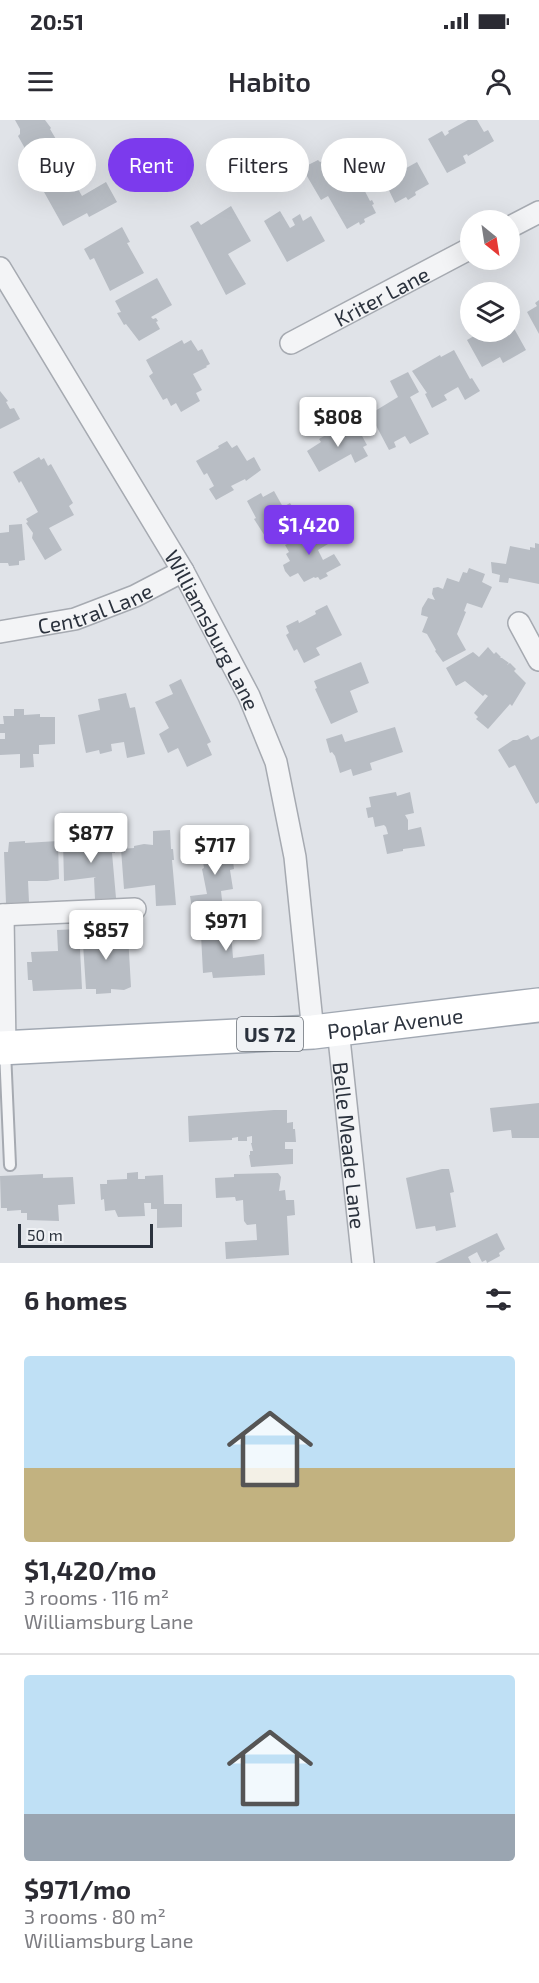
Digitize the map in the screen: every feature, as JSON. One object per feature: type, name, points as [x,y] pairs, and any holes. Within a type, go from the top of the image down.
[{"type":"main road","name":"Poplar Avenue","points":[[2,1048],[325,1030],[539,1005]]},
{"type":"street","points":[[520,222],[539,212]]},
{"type":"street","name":"Kriter Lane","points":[[291,343],[460,254]]},
{"type":"street","name":"Williamsburg Lane","points":[[0,268],[183,571],[249,696],[276,762],[325,1030]]},
{"type":"street","name":"Central Lane","points":[[0,632],[75,619],[135,596],[183,571]]},
{"type":"street","points":[[519,623],[539,660]]},
{"type":"street","points":[[2,1048],[1,915],[135,909]]},
{"type":"street","name":"Belle Meade Lane","points":[[325,1030],[363,1263]]},
{"type":"lane","points":[[2,1048],[10,1165]]},
{"type":"building","points":[[15,120],[45,120],[55,138],[19,138],[20,129]]},
{"type":"building","points":[[468,120],[477,120],[484,132],[488,130],[494,141],[468,156],[467,154],[463,156],[466,163],[447,173],[428,139],[442,131],[445,136],[449,133],[448,131]]},
{"type":"building","points":[[318,160],[321,162],[321,192],[365,192],[370,201],[372,200],[376,213],[364,219],[365,222],[360,225],[359,222],[347,229],[328,196],[321,200],[309,180],[309,164]]},
{"type":"building","points":[[417,162],[429,184],[415,192],[416,195],[408,200],[406,197],[395,203],[390,192],[407,192],[407,168]]},
{"type":"building","points":[[106,182],[108,192],[112,192],[117,202],[89,217],[87,213],[63,226],[44,192],[80,192],[82,196],[89,192],[96,192],[96,188]]},
{"type":"building","points":[[231,206],[251,241],[228,254],[246,284],[226,295],[190,226],[198,221],[201,225]]},
{"type":"building","points":[[280,211],[290,228],[295,225],[292,219],[300,214],[303,221],[311,216],[325,241],[287,262],[264,221]]},
{"type":"building","points":[[122,227],[130,242],[127,243],[144,273],[110,291],[94,258],[90,260],[84,249]]},
{"type":"building","points":[[157,278],[172,305],[151,317],[156,318],[160,329],[139,341],[126,324],[124,325],[117,313],[121,312],[115,301]]},
{"type":"building","points":[[539,300],[539,334],[527,312],[537,306],[535,303]]},
{"type":"building","points":[[520,339],[526,350],[503,363],[500,357],[482,367],[468,342],[520,342]]},
{"type":"building","points":[[182,340],[184,344],[191,340],[198,351],[202,349],[210,364],[193,374],[202,390],[196,393],[200,401],[181,412],[176,403],[171,406],[167,398],[163,400],[149,376],[153,373],[146,360]]},
{"type":"building","points":[[454,350],[470,379],[472,378],[480,391],[465,400],[458,387],[444,395],[447,400],[432,408],[425,394],[427,393],[412,371]]},
{"type":"building","points":[[408,372],[419,392],[410,397],[429,434],[410,444],[405,436],[394,442],[396,447],[389,450],[370,414],[398,397],[390,381]]},
{"type":"building","points":[[0,391],[8,401],[6,402],[10,409],[14,408],[20,419],[0,429]]},
{"type":"building","points":[[343,425],[346,430],[356,425],[367,445],[363,447],[368,456],[355,463],[351,454],[319,472],[307,451],[321,442],[319,439]]},
{"type":"building","points":[[227,441],[232,448],[237,445],[247,461],[254,457],[261,470],[246,481],[245,479],[231,486],[234,490],[216,500],[209,489],[214,486],[207,473],[204,475],[196,461]]},
{"type":"building","points":[[39,457],[41,460],[44,458],[48,466],[51,464],[73,503],[69,506],[74,515],[49,528],[62,550],[45,560],[26,523],[28,522],[26,519],[38,512],[21,481],[19,483],[13,472]]},
{"type":"building","points":[[274,491],[283,507],[290,503],[299,518],[294,521],[298,528],[270,544],[254,519],[256,518],[247,501],[261,493],[263,497]]},
{"type":"building","points":[[22,524],[25,560],[19,561],[19,565],[9,566],[8,563],[0,563],[0,533],[9,532],[9,525]]},
{"type":"building","points":[[318,525],[328,544],[318,550],[323,560],[334,554],[341,565],[326,573],[328,576],[320,580],[314,577],[304,582],[298,573],[290,577],[283,565],[290,561],[285,545],[299,538],[298,535]]},
{"type":"building","points":[[535,543],[539,544],[539,584],[509,578],[508,583],[499,582],[500,575],[492,573],[491,562],[506,564],[510,546],[530,550],[530,547],[535,548]]},
{"type":"building","points":[[469,568],[485,574],[482,582],[492,587],[482,608],[467,603],[464,611],[466,612],[457,634],[466,650],[443,662],[427,634],[422,632],[428,617],[421,615],[422,608],[428,598],[435,600],[432,594],[433,588],[443,589],[447,578],[459,582],[463,572],[467,573]]},
{"type":"building","points":[[327,605],[342,635],[316,648],[320,655],[304,663],[297,649],[294,651],[286,635],[289,633],[286,626],[298,620],[299,623]]},
{"type":"building","points":[[488,647],[494,654],[496,652],[500,658],[509,663],[507,665],[510,663],[516,669],[514,671],[526,683],[512,706],[510,704],[488,729],[476,719],[478,717],[474,713],[488,696],[485,694],[483,696],[465,681],[456,686],[446,668],[473,652],[479,657]]},
{"type":"building","points":[[361,662],[369,683],[350,691],[358,712],[331,724],[315,689],[317,688],[314,681]]},
{"type":"building","points":[[181,679],[211,742],[207,744],[212,755],[187,767],[178,748],[168,753],[159,734],[169,728],[155,702],[173,694],[169,685]]},
{"type":"building","points":[[126,693],[130,708],[135,707],[145,754],[127,758],[124,742],[111,744],[112,751],[100,754],[99,750],[86,753],[78,715],[100,710],[98,699]]},
{"type":"building","points":[[14,709],[24,709],[24,715],[40,714],[40,717],[55,717],[55,744],[39,745],[39,754],[33,754],[34,767],[20,768],[20,754],[0,755],[0,739],[5,739],[5,733],[0,733],[0,724],[4,724],[3,716],[14,716]]},
{"type":"building","points":[[395,727],[403,752],[370,763],[372,770],[353,776],[351,769],[340,773],[335,756],[332,752],[330,753],[326,739],[342,734],[345,742]]},
{"type":"building","points":[[528,735],[531,740],[539,736],[539,802],[536,804],[515,765],[509,768],[498,750],[513,740]]},
{"type":"building","points":[[396,792],[397,796],[410,792],[414,813],[405,815],[408,820],[408,830],[421,827],[425,846],[387,854],[383,835],[388,834],[386,827],[384,825],[375,827],[373,817],[368,818],[366,808],[371,807],[369,797]]},
{"type":"building","points":[[170,830],[176,905],[156,906],[155,885],[124,889],[121,849],[144,844],[153,845],[153,831]]},
{"type":"building","points":[[89,836],[115,840],[115,853],[112,853],[116,898],[95,899],[94,878],[96,877],[64,881],[63,841],[89,839]]},
{"type":"building","points":[[230,837],[234,869],[230,870],[233,889],[221,891],[223,909],[193,914],[190,896],[207,894],[202,869],[204,868],[202,856],[207,856],[205,841]]},
{"type":"building","points":[[25,841],[25,843],[58,841],[59,879],[28,881],[29,902],[6,903],[4,852],[8,852],[9,842]]},
{"type":"building","points":[[235,918],[235,931],[231,932],[233,958],[264,954],[265,975],[213,978],[212,972],[203,973],[201,935],[204,934],[203,920]]},
{"type":"building","points":[[79,929],[82,989],[33,991],[32,980],[28,980],[27,962],[32,962],[31,952],[58,951],[57,930]]},
{"type":"building","points":[[82,929],[110,930],[110,936],[128,935],[131,987],[124,990],[111,989],[111,993],[96,994],[96,989],[86,989]]},
{"type":"building","points":[[539,1103],[539,1138],[512,1138],[511,1130],[493,1132],[490,1108]]},
{"type":"building","points":[[287,1110],[287,1123],[293,1122],[296,1142],[285,1142],[285,1149],[293,1149],[293,1164],[251,1167],[249,1155],[250,1151],[253,1151],[252,1136],[247,1137],[247,1141],[238,1141],[238,1137],[232,1140],[189,1142],[188,1116]]},
{"type":"building","points":[[449,1169],[454,1192],[450,1193],[456,1227],[436,1231],[435,1226],[416,1229],[406,1178]]},
{"type":"building","points":[[138,1172],[138,1179],[145,1179],[145,1176],[163,1175],[164,1204],[182,1204],[182,1227],[157,1228],[157,1209],[151,1209],[151,1203],[144,1203],[145,1216],[118,1217],[115,1210],[105,1211],[104,1199],[101,1200],[100,1184],[107,1184],[107,1180],[127,1179],[127,1173]]},
{"type":"building","points":[[278,1173],[281,1177],[279,1191],[285,1190],[286,1200],[294,1200],[295,1215],[287,1216],[289,1255],[226,1259],[225,1242],[257,1240],[256,1224],[247,1225],[244,1221],[243,1200],[236,1201],[235,1197],[216,1198],[215,1178],[234,1177],[234,1174]]},
{"type":"building","points":[[43,1174],[43,1178],[73,1177],[75,1204],[58,1205],[59,1221],[27,1220],[27,1213],[21,1213],[21,1210],[7,1211],[7,1208],[1,1208],[0,1176]]},
{"type":"building","points":[[497,1233],[505,1249],[499,1253],[500,1256],[487,1263],[486,1260],[482,1262],[477,1252],[468,1257],[471,1263],[435,1263]]}]
